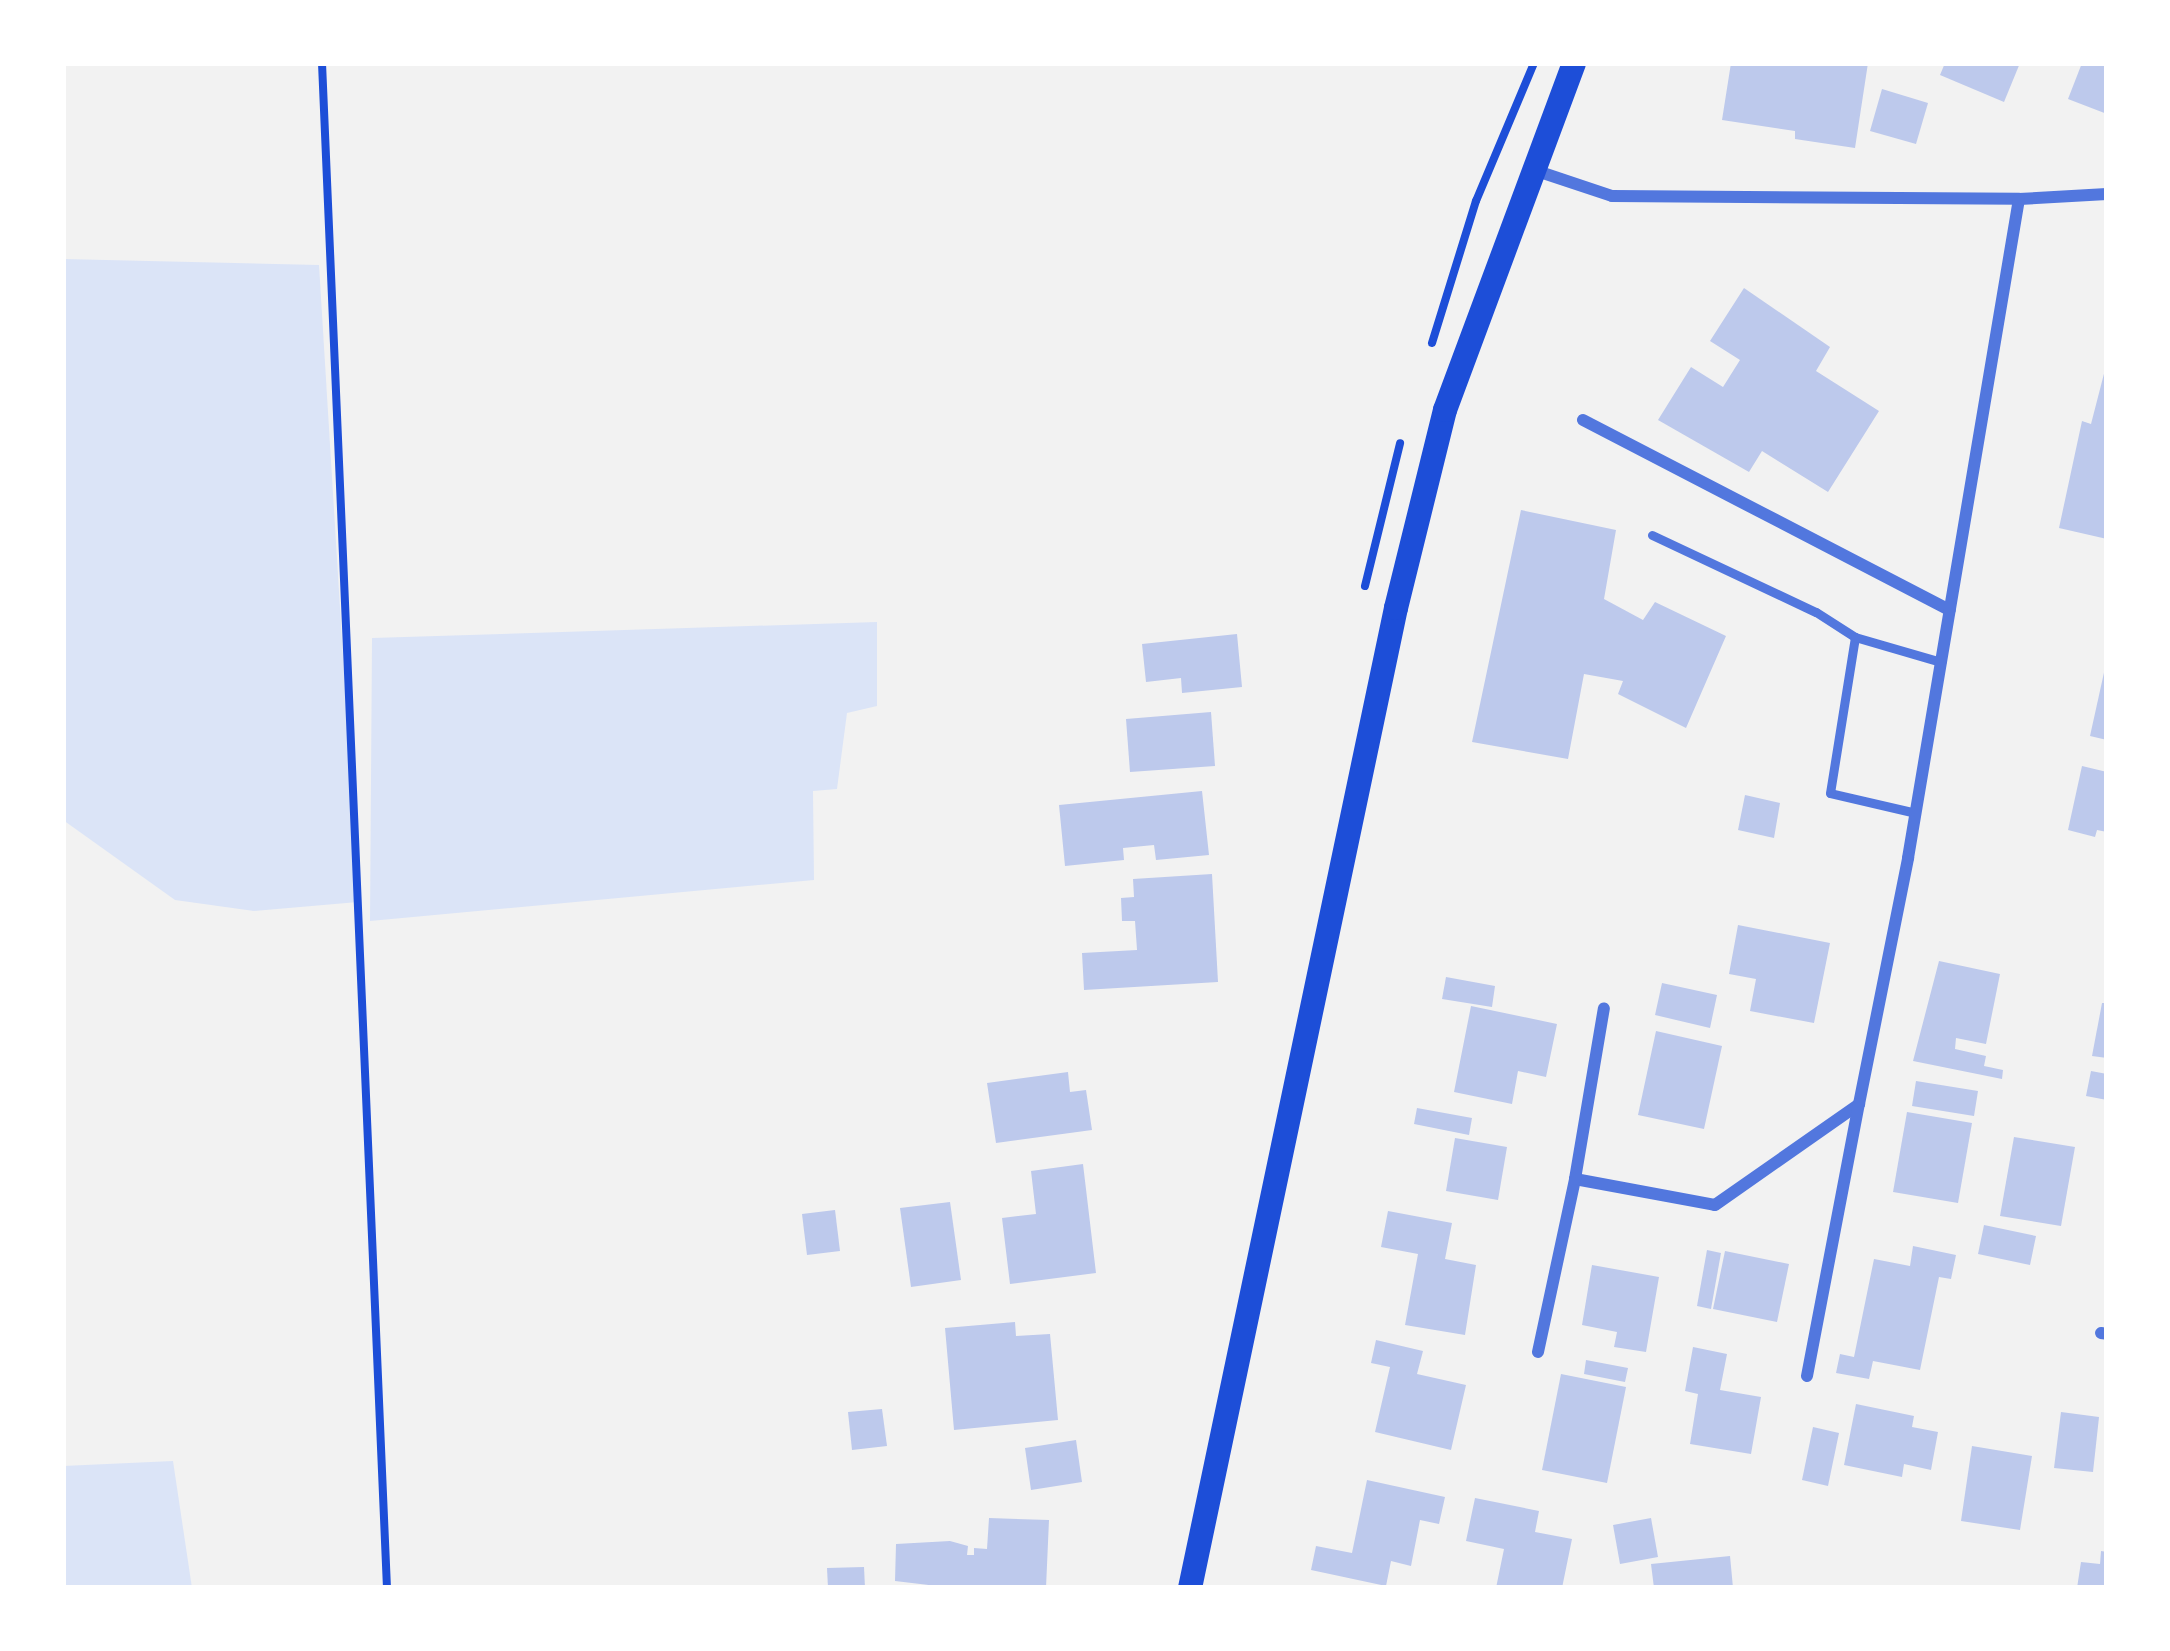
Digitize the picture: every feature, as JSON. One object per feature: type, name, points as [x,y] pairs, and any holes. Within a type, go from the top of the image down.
[{"type":"main road","points":[[1190,1588],[1396,608],[1445,410],[1574,63]]},
{"type":"street","points":[[1531,170],[1612,196],[2019,199],[2107,194]]},
{"type":"street","points":[[1807,1376],[1916,812],[2019,199]]},
{"type":"street","points":[[1583,420],[1950,610]]},
{"type":"street","points":[[1538,1352],[1575,1179],[1604,1008]]},
{"type":"street","points":[[1575,1179],[1715,1205],[1859,1104]]},
{"type":"lane","points":[[1652,535],[1816,612],[1855,638],[1942,662]]},
{"type":"lane","points":[[1855,638],[1830,793],[1916,812]]},
{"type":"path","points":[[322,63],[387,1588]]},
{"type":"shaded area","points":[[63,259],[319,265],[358,902],[254,911],[175,900],[63,820]]},
{"type":"shaded area","points":[[877,622],[877,706],[847,713],[837,789],[813,791],[814,880],[370,921],[372,638]]},
{"type":"shaded area","points":[[173,1461],[192,1588],[63,1588],[63,1466]]},
{"type":"building","points":[[1731,63],[1868,63],[1855,148],[1795,139],[1795,131],[1722,120]]},
{"type":"building","points":[[1945,63],[2020,63],[2004,102],[1940,75]]},
{"type":"building","points":[[2082,63],[2107,63],[2107,114],[2068,99]]},
{"type":"building","points":[[1882,89],[1928,103],[1916,144],[1870,131]]},
{"type":"building","points":[[1744,288],[1830,347],[1816,371],[1879,411],[1828,492],[1762,451],[1749,472],[1658,420],[1691,367],[1723,387],[1740,360],[1710,341]]},
{"type":"building","points":[[2107,362],[2107,539],[2059,528],[2082,421],[2091,424]]},
{"type":"building","points":[[1521,510],[1616,530],[1604,599],[1643,620],[1655,602],[1726,636],[1686,728],[1618,694],[1623,681],[1584,674],[1568,759],[1472,742]]},
{"type":"building","points":[[1237,634],[1242,687],[1182,693],[1181,678],[1146,682],[1142,644]]},
{"type":"building","points":[[2107,669],[2107,740],[2090,736]]},
{"type":"building","points":[[1211,712],[1215,766],[1130,772],[1126,719]]},
{"type":"building","points":[[2082,766],[2107,772],[2107,832],[2097,830],[2095,837],[2068,830]]},
{"type":"building","points":[[1202,791],[1209,855],[1156,860],[1154,845],[1123,848],[1124,860],[1065,866],[1059,805]]},
{"type":"building","points":[[1745,795],[1780,803],[1774,838],[1738,830]]},
{"type":"building","points":[[1212,874],[1218,982],[1084,990],[1082,953],[1137,950],[1135,921],[1122,921],[1121,898],[1134,897],[1133,879]]},
{"type":"building","points":[[1738,925],[1830,943],[1814,1023],[1750,1011],[1756,979],[1729,974]]},
{"type":"building","points":[[1939,961],[2000,974],[1986,1044],[1956,1038],[1955,1049],[1986,1056],[1984,1066],[2003,1070],[2002,1079],[1913,1061]]},
{"type":"building","points":[[1446,977],[1495,986],[1492,1007],[1442,999]]},
{"type":"building","points":[[1662,983],[1717,995],[1710,1028],[1655,1015]]},
{"type":"building","points":[[2102,1003],[2107,1003],[2107,1058],[2092,1056]]},
{"type":"building","points":[[1471,1006],[1557,1024],[1546,1077],[1518,1071],[1512,1104],[1454,1092]]},
{"type":"building","points":[[1656,1031],[1722,1046],[1704,1129],[1638,1115]]},
{"type":"building","points":[[2091,1071],[2107,1074],[2107,1100],[2086,1096]]},
{"type":"building","points":[[1068,1072],[1070,1092],[1086,1090],[1092,1130],[996,1143],[987,1083]]},
{"type":"building","points":[[1916,1081],[1978,1091],[1974,1116],[1912,1106]]},
{"type":"building","points":[[1417,1108],[1472,1118],[1469,1135],[1414,1124]]},
{"type":"building","points":[[1907,1112],[1972,1123],[1958,1203],[1893,1192]]},
{"type":"building","points":[[2014,1137],[2075,1147],[2061,1226],[2000,1216]]},
{"type":"building","points":[[1455,1138],[1507,1147],[1498,1200],[1446,1191]]},
{"type":"building","points":[[1083,1164],[1096,1273],[1010,1284],[1002,1218],[1036,1214],[1031,1171]]},
{"type":"building","points":[[950,1202],[961,1280],[911,1287],[900,1208]]},
{"type":"building","points":[[835,1210],[840,1251],[807,1255],[802,1214]]},
{"type":"building","points":[[1388,1211],[1452,1223],[1445,1259],[1476,1265],[1465,1335],[1405,1325],[1418,1254],[1381,1247]]},
{"type":"building","points":[[1984,1225],[2036,1236],[2030,1265],[1978,1254]]},
{"type":"building","points":[[1913,1246],[1956,1255],[1951,1279],[1939,1277],[1920,1370],[1873,1361],[1869,1379],[1836,1373],[1840,1354],[1854,1357],[1874,1259],[1910,1266]]},
{"type":"building","points":[[1707,1250],[1721,1253],[1711,1309],[1697,1306]]},
{"type":"building","points":[[1725,1251],[1789,1264],[1777,1322],[1713,1309]]},
{"type":"building","points":[[1592,1265],[1659,1277],[1646,1352],[1614,1347],[1617,1332],[1582,1325]]},
{"type":"building","points":[[1015,1322],[1016,1336],[1050,1334],[1058,1420],[954,1430],[945,1328]]},
{"type":"building","points":[[1376,1340],[1423,1351],[1417,1374],[1466,1385],[1451,1450],[1375,1432],[1390,1367],[1371,1363]]},
{"type":"building","points":[[1693,1347],[1727,1354],[1720,1390],[1761,1397],[1751,1454],[1690,1444],[1698,1394],[1685,1391]]},
{"type":"building","points":[[1586,1360],[1628,1368],[1625,1382],[1584,1374]]},
{"type":"building","points":[[1561,1374],[1626,1387],[1607,1483],[1542,1470]]},
{"type":"building","points":[[1856,1404],[1914,1416],[1912,1427],[1938,1432],[1931,1470],[1904,1464],[1902,1477],[1844,1465]]},
{"type":"building","points":[[882,1409],[887,1446],[852,1450],[848,1412]]},
{"type":"building","points":[[2061,1412],[2099,1417],[2093,1472],[2054,1468]]},
{"type":"building","points":[[1813,1427],[1839,1433],[1828,1486],[1802,1480]]},
{"type":"building","points":[[1076,1440],[1082,1482],[1031,1490],[1025,1448]]},
{"type":"building","points":[[1972,1446],[2032,1456],[2020,1530],[1961,1521]]},
{"type":"building","points":[[1367,1480],[1445,1497],[1439,1524],[1420,1520],[1411,1566],[1391,1561],[1386,1586],[1311,1570],[1316,1546],[1352,1553]]},
{"type":"building","points":[[1475,1498],[1539,1511],[1535,1532],[1572,1539],[1562,1588],[1496,1588],[1504,1549],[1466,1541]]},
{"type":"building","points":[[989,1518],[1049,1520],[1046,1588],[954,1588],[895,1581],[896,1544],[950,1541],[968,1546],[967,1555],[974,1555],[974,1548],[987,1549]]},
{"type":"building","points":[[1651,1518],[1658,1557],[1620,1564],[1613,1525]]},
{"type":"building","points":[[2101,1551],[2107,1552],[2107,1588],[2077,1588],[2081,1562],[2100,1564]]},
{"type":"building","points":[[1730,1556],[1733,1588],[1654,1588],[1651,1564]]},
{"type":"building","points":[[864,1567],[865,1588],[828,1588],[827,1568]]}]
